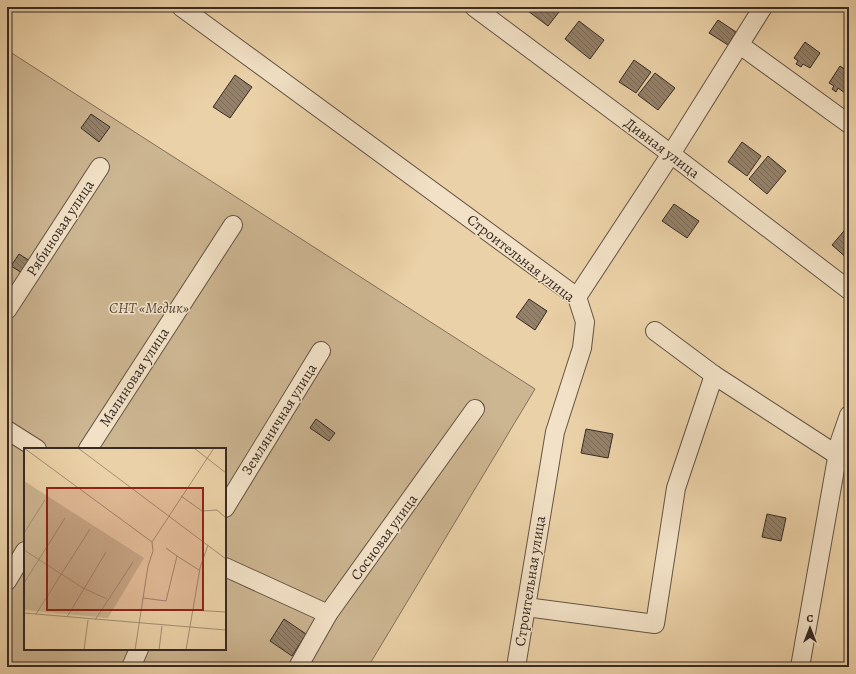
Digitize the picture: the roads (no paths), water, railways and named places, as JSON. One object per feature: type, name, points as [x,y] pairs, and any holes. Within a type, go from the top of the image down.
[{"type":"street","name":"Строительная улица","points":[[181,7],[577,297],[585,322],[582,348],[555,432],[516,667]]},
{"type":"street","name":"Дивная улица","points":[[474,7],[671,154],[849,290]]},
{"type":"street","points":[[577,297],[671,154],[763,7]]},
{"type":"street","points":[[740,45],[849,124]]},
{"type":"street","name":"Рябиновая улица","points":[[7,310],[100,167]]},
{"type":"street","name":"Малиновая улица","points":[[89,448],[233,225]]},
{"type":"street","points":[[655,331],[714,375],[837,455]]},
{"type":"street","name":"Земляничная улица","points":[[226,506],[321,351]]},
{"type":"street","points":[[526,607],[655,624],[676,488],[714,375]]},
{"type":"street","name":"Сосновая улица","points":[[298,667],[328,614],[475,409]]},
{"type":"street","points":[[800,667],[837,455],[849,415]]},
{"type":"street","points":[[7,430],[35,448]]},
{"type":"street","points":[[7,581],[24,553]]},
{"type":"street","points":[[226,567],[328,614]]},
{"type":"street","points":[[131,667],[139,650]]},
{"type":"park label","name":"СНТ «Медик»","points":[[149,308]]}]
